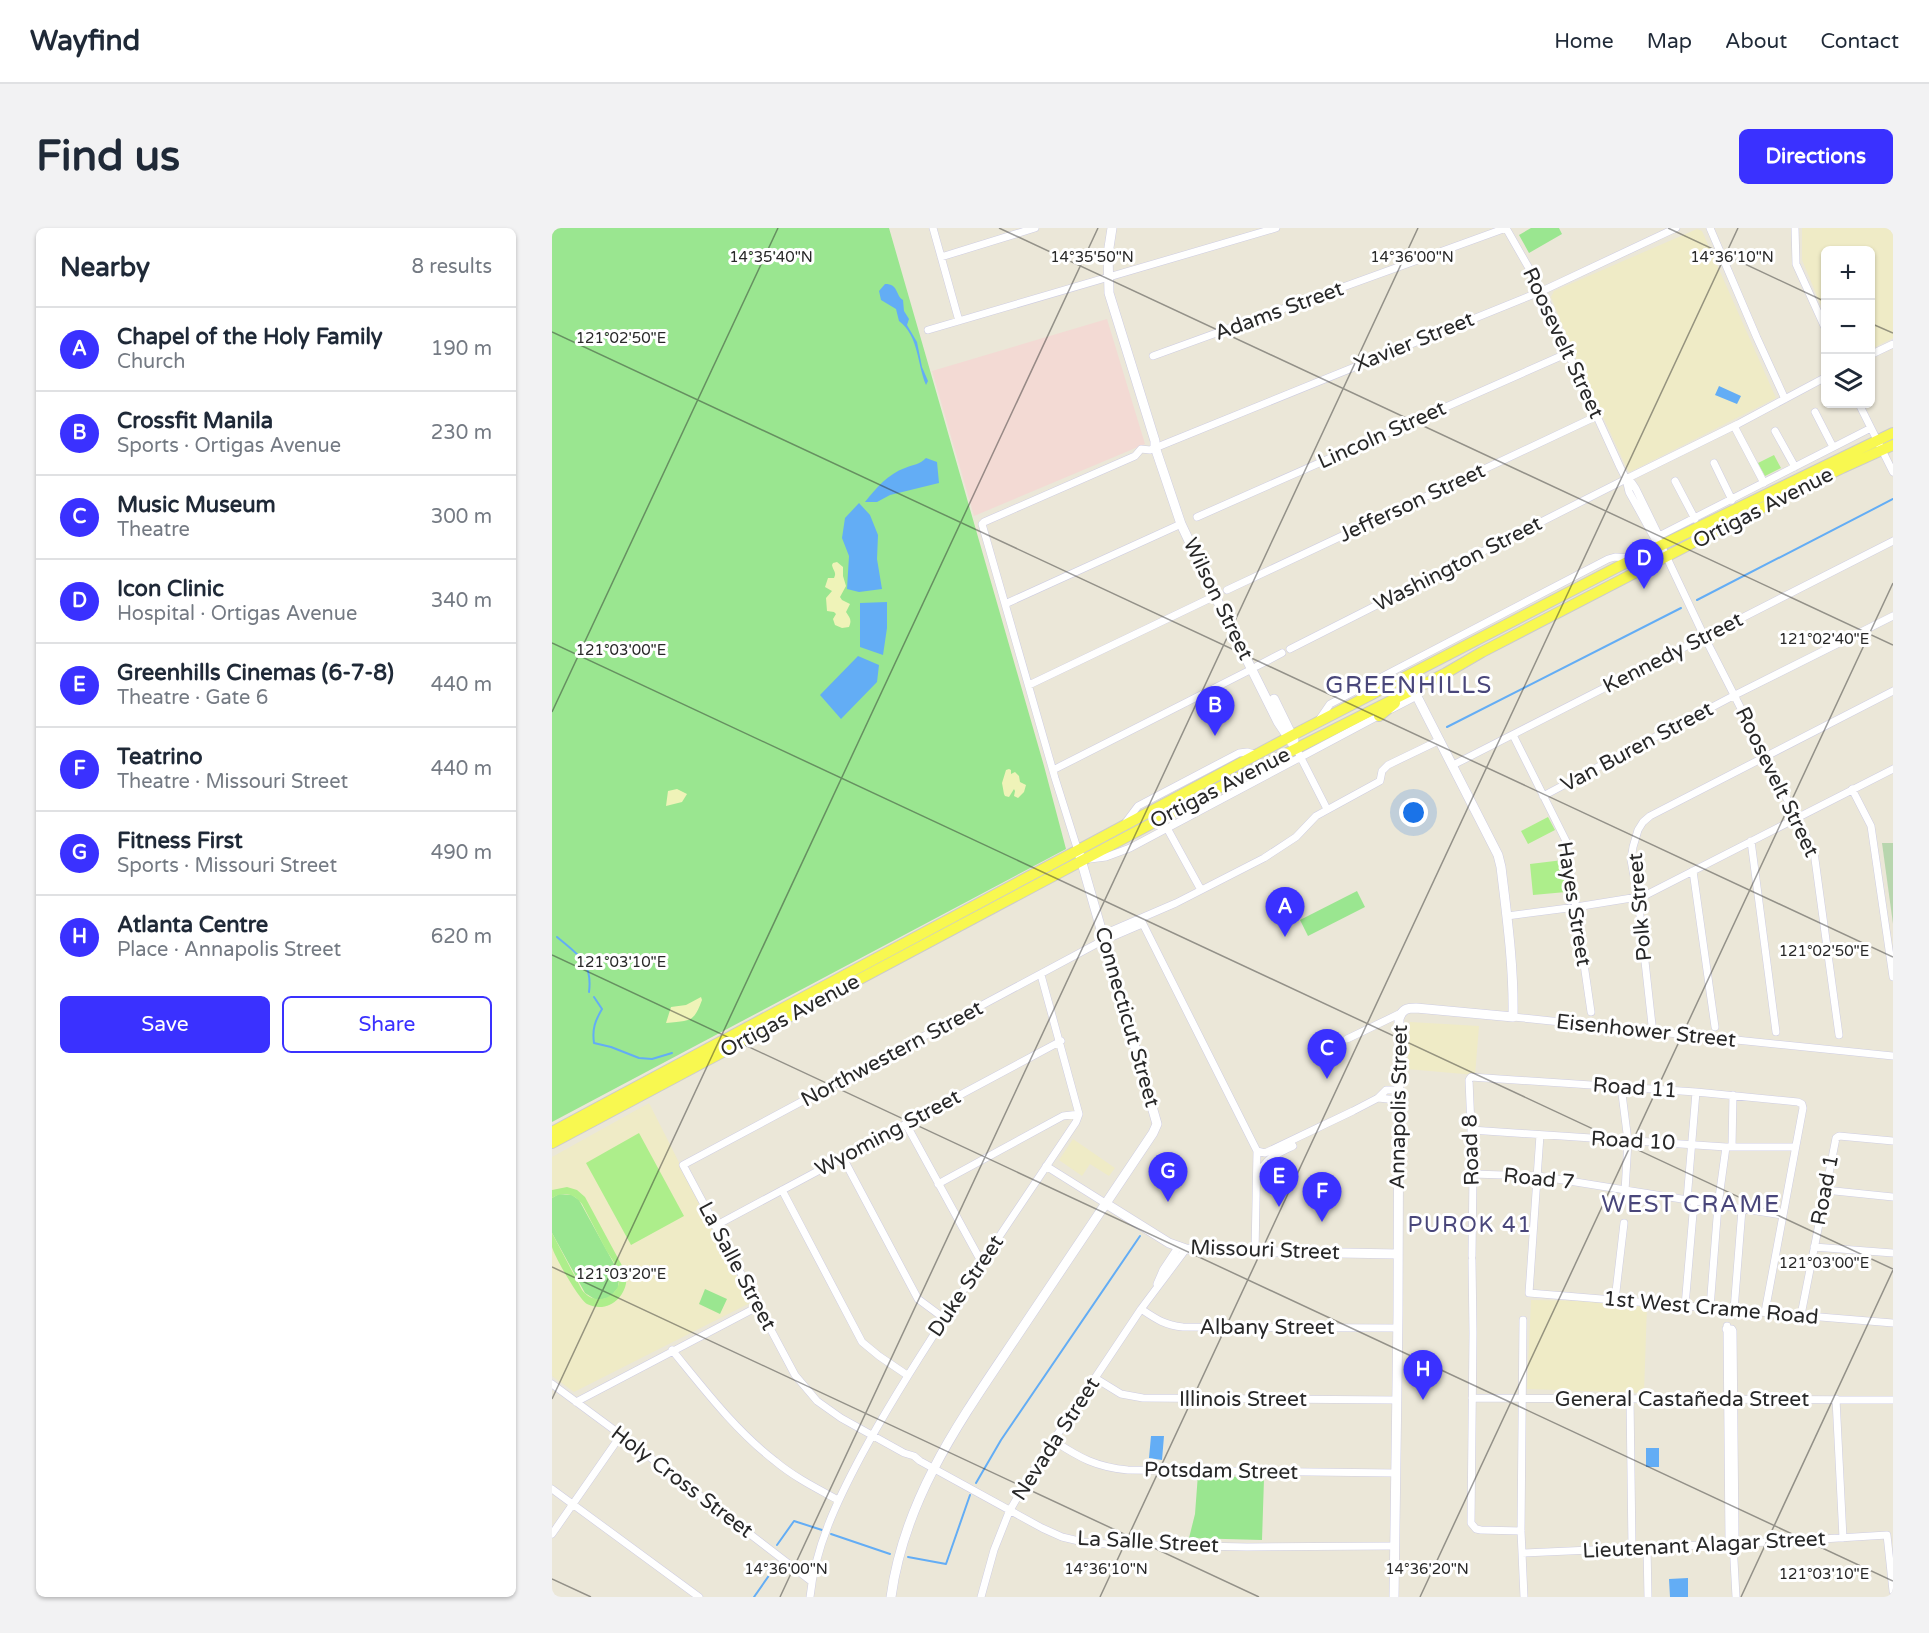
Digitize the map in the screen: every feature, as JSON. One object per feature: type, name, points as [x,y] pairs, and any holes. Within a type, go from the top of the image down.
[{"type":"main road","name":"Ortigas Avenue","points":[[552,1131],[1080,856],[1222,786],[1299,753],[1400,696],[1415,693],[1492,646],[1879,445],[1893,433]]},
{"type":"main road","name":"Ortigas Avenue","points":[[552,1143],[1080,856],[1124,826],[1635,558],[1660,541],[1700,528],[1879,445],[1893,445]]},
{"type":"main road","points":[[1379,716],[1397,702],[1400,696]]},
{"type":"street","points":[[933,228],[959,321]]},
{"type":"street","points":[[941,257],[1035,228]]},
{"type":"street","name":"Wilson Street","points":[[1112,228],[1107,278],[1113,309],[1154,446],[1181,524],[1215,596],[1290,737]]},
{"type":"street","points":[[928,330],[1276,228]]},
{"type":"street","name":"Roosevelt Street","points":[[1506,228],[1542,291],[1626,479],[1632,483],[1632,490],[1660,541],[1704,636],[1814,852],[1839,1035]]},
{"type":"street","name":"Adams Street","points":[[1153,356],[1506,228]]},
{"type":"street","name":"Xavier Street","points":[[982,524],[1135,456],[1141,449],[1154,446],[1542,291],[1676,228]]},
{"type":"street","points":[[1710,228],[1785,399]]},
{"type":"street","points":[[1795,228],[1797,264],[1821,319]]},
{"type":"street","points":[[1872,354],[1893,344]]},
{"type":"street","name":"Lincoln Street","points":[[1197,517],[1568,353]]},
{"type":"street","name":"Washington Street","points":[[1290,649],[1734,426],[1821,380]]},
{"type":"street","points":[[1861,408],[1893,472]]},
{"type":"street","points":[[1815,412],[1833,447]]},
{"type":"street","name":"Jefferson Street","points":[[1227,590],[1597,416]]},
{"type":"street","points":[[1734,426],[1764,483]]},
{"type":"street","points":[[1660,541],[1695,519],[1871,428]]},
{"type":"street","points":[[1775,431],[1795,467]]},
{"type":"street","name":"Wilson Street","points":[[1154,446],[1185,521],[1254,668],[1257,680],[1299,753]]},
{"type":"street","points":[[1714,464],[1732,500]]},
{"type":"street","points":[[1675,481],[1695,519]]},
{"type":"street","name":"Connecticut Street","points":[[891,1597],[903,1539],[933,1469],[964,1416],[1157,1124],[982,524]]},
{"type":"street","points":[[1005,604],[1181,524]]},
{"type":"street","name":"Kennedy Street","points":[[1453,765],[1893,541]]},
{"type":"street","points":[[1317,723],[1330,704],[1608,559],[1635,558]]},
{"type":"street","points":[[1029,686],[1215,596]]},
{"type":"street","name":"Van Buren Street","points":[[1543,796],[1735,695],[1893,616]]},
{"type":"street","points":[[1053,770],[1282,653]]},
{"type":"street","points":[[1407,677],[1498,855],[1511,951],[1513,1017]]},
{"type":"street","name":"Polk Street","points":[[1652,1025],[1638,898],[1631,860],[1635,838],[1643,822],[1650,816],[1893,692]]},
{"type":"street","points":[[1080,856],[1106,857],[1130,848],[1299,753],[1379,716],[1415,693]]},
{"type":"street","name":"Hayes Street","points":[[1513,735],[1564,835],[1591,1012]]},
{"type":"street","name":"Northwestern Street","points":[[683,1166],[1103,941],[1264,858],[1290,842],[1316,816],[1380,781],[1382,771],[1388,765],[1440,740]]},
{"type":"street","points":[[1299,753],[1327,809]]},
{"type":"street","points":[[1507,916],[1638,898],[1893,768]]},
{"type":"street","points":[[1852,789],[1871,826],[1893,977]]},
{"type":"street","points":[[1167,828],[1200,890]]},
{"type":"street","points":[[1751,841],[1776,1032]]},
{"type":"street","points":[[1693,871],[1715,1027]]},
{"type":"street","points":[[1141,921],[1257,1151],[1255,1252]]},
{"type":"street","points":[[938,1184],[1063,1116],[1079,1114],[1041,975]]},
{"type":"street","name":"Eisenhower Street","points":[[1400,1018],[1405,1009],[1416,1008],[1893,1056]]},
{"type":"street","points":[[1347,1039],[1383,1021],[1400,1018]]},
{"type":"street","name":"Annapolis Street","points":[[1394,1597],[1400,1018]]},
{"type":"street","name":"Wyoming Street","points":[[716,1226],[1060,1041]]},
{"type":"street","name":"Road 11","points":[[1469,1080],[1471,1077],[1621,1086],[1733,1095],[1802,1104],[1795,1147]]},
{"type":"street","name":"Road 8","points":[[1469,1080],[1473,1174],[1471,1523],[1476,1529],[1481,1530],[1521,1531]]},
{"type":"street","points":[[1621,1086],[1628,1141],[1625,1191]]},
{"type":"street","points":[[1257,1151],[1265,1153],[1296,1140],[1378,1098],[1386,1090],[1398,1095]]},
{"type":"street","points":[[1685,1306],[1696,1092]]},
{"type":"street","points":[[1710,1308],[1718,1205],[1729,1147],[1733,1095]]},
{"type":"street","name":"Duke Street","points":[[810,1597],[811,1581],[824,1536],[838,1500],[872,1435],[907,1375],[1076,1122],[1079,1114]]},
{"type":"street","points":[[906,1124],[982,1263]]},
{"type":"street","name":"Road 10","points":[[1471,1130],[1729,1147],[1795,1147]]},
{"type":"street","points":[[1538,1176],[1540,1135]]},
{"type":"street","name":"Road 1","points":[[1801,1315],[1836,1136],[1893,1141]]},
{"type":"street","points":[[1256,1179],[1263,1165],[1270,1158],[1294,1145]]},
{"type":"street","points":[[1765,1312],[1795,1147]]},
{"type":"street","points":[[843,1158],[918,1299],[945,1319]]},
{"type":"street","name":"La Salle Street","points":[[683,1166],[795,1375],[817,1401],[841,1418],[904,1453],[914,1456],[1009,1512],[1062,1537],[1095,1543],[1247,1547],[1395,1546]]},
{"type":"street","name":"Missouri Street","points":[[1046,1166],[1169,1243],[1183,1247],[1255,1252],[1398,1254]]},
{"type":"street","name":"Road 7","points":[[1473,1174],[1538,1176],[1782,1215]]},
{"type":"street","name":"1st West Crame Road","points":[[1538,1176],[1529,1293],[1893,1323]]},
{"type":"street","points":[[782,1190],[862,1342],[907,1375]]},
{"type":"street","points":[[1825,1190],[1893,1197]]},
{"type":"street","points":[[1734,1310],[1742,1209]]},
{"type":"street","points":[[1615,1300],[1624,1223]]},
{"type":"street","name":"Nevada Street","points":[[981,1597],[994,1550],[1009,1512],[1029,1477],[1183,1247]]},
{"type":"street","points":[[1814,1247],[1893,1253]]},
{"type":"street","points":[[576,1402],[759,1306]]},
{"type":"street","name":"Albany Street","points":[[1141,1309],[1168,1326],[1398,1328]]},
{"type":"street","points":[[1523,1320],[1521,1531],[1524,1597]]},
{"type":"street","points":[[1726,1327],[1730,1399],[1729,1540],[1733,1543],[1736,1597]]},
{"type":"street","points":[[672,1350],[718,1406],[753,1443],[776,1462],[838,1500]]},
{"type":"street","name":"Illinois Street","points":[[1095,1377],[1121,1394],[1143,1398],[1396,1400]]},
{"type":"street","name":"Holy Cross Street","points":[[552,1384],[811,1581]]},
{"type":"street","name":"General Castañeda Street","points":[[1472,1398],[1893,1400]]},
{"type":"street","points":[[1630,1398],[1632,1548]]},
{"type":"street","points":[[1836,1399],[1843,1538]]},
{"type":"street","points":[[552,1534],[621,1435]]},
{"type":"street","name":"Potsdam Street","points":[[1054,1441],[1080,1458],[1107,1468],[1128,1470],[1395,1473]]},
{"type":"street","points":[[552,1489],[699,1597]]},
{"type":"street","name":"Lieutenant Alagar Street","points":[[1522,1552],[1887,1535],[1893,1591]]},
{"type":"street","points":[[1647,1547],[1648,1597]]},
{"type":"shaded area","points":[[1802,228],[1893,228],[1893,338],[1875,347],[1875,246],[1821,246],[1821,305],[1802,260]]},
{"type":"shaded area","points":[[1697,229],[1702,231],[1776,398],[1630,472],[1572,349],[1551,297],[1554,291]]},
{"type":"shaded area","points":[[1107,319],[1145,444],[974,516],[932,371]]},
{"type":"shaded area","points":[[1882,843],[1893,843],[1893,924]]},
{"type":"shaded area","points":[[1410,1022],[1479,1026],[1475,1075],[1407,1069]]},
{"type":"shaded area","points":[[649,1103],[750,1303],[574,1392],[552,1376],[552,1157]]},
{"type":"shaded area","points":[[1073,1139],[1115,1168],[1109,1176],[1090,1164],[1082,1176],[1059,1160]]},
{"type":"shaded area","points":[[1531,1300],[1647,1305],[1644,1393],[1527,1389]]},
{"type":"green space","points":[[552,228],[889,228],[1066,849],[552,1122]]},
{"type":"green space","points":[[1531,228],[1559,228],[1562,234],[1529,253],[1519,235]]},
{"type":"green space","points":[[1774,455],[1781,468],[1765,476],[1758,463]]},
{"type":"green space","points":[[1548,817],[1555,830],[1528,844],[1521,831]]},
{"type":"green space","points":[[1563,860],[1566,892],[1533,895],[1530,864]]},
{"type":"green space","points":[[1357,891],[1365,907],[1308,936],[1300,920]]},
{"type":"green space","points":[[639,1133],[684,1216],[631,1245],[586,1163]]},
{"type":"green space","points":[[567,1187],[577,1190],[585,1197],[626,1273],[625,1288],[610,1305],[595,1307],[583,1301],[552,1247],[552,1233],[582,1290],[588,1296],[595,1299],[609,1297],[618,1286],[618,1271],[582,1204],[568,1194],[560,1194],[552,1198],[552,1190]]},
{"type":"green space","points":[[559,1194],[572,1195],[579,1200],[618,1271],[618,1288],[609,1298],[596,1300],[585,1293],[552,1233],[552,1198]]},
{"type":"green space","points":[[705,1289],[727,1299],[720,1314],[699,1304]]},
{"type":"green space","points":[[1198,1474],[1264,1479],[1262,1540],[1189,1538],[1195,1514]]},
{"type":"sand","points":[[837,562],[843,567],[846,586],[840,597],[850,604],[846,612],[850,625],[842,628],[835,625],[833,619],[836,614],[827,611],[826,598],[832,591],[825,587],[828,578],[834,578],[832,565]]},
{"type":"sand","points":[[1009,769],[1011,774],[1015,772],[1020,782],[1026,785],[1024,792],[1018,798],[1014,796],[1014,789],[1009,797],[1004,794],[1002,783],[1006,770]]},
{"type":"sand","points":[[677,789],[687,794],[682,802],[666,806],[668,791]]},
{"type":"sand","points":[[701,997],[702,1000],[693,1017],[686,1021],[666,1023],[671,1007],[686,1005]]},
{"type":"water","points":[[885,284],[893,286],[903,300],[904,311],[909,319],[907,325],[917,342],[922,367],[928,381],[926,385],[910,334],[899,321],[896,309],[881,300],[879,291]]},
{"type":"water","points":[[1719,386],[1741,396],[1737,404],[1715,395]]},
{"type":"water","points":[[926,458],[937,462],[939,483],[890,495],[877,502],[865,502],[888,478]]},
{"type":"water","points":[[859,503],[870,515],[878,535],[877,559],[882,589],[859,592],[847,589],[849,556],[842,538],[845,518]]},
{"type":"water","points":[[887,602],[887,628],[883,655],[860,647],[860,603]]},
{"type":"water","points":[[858,656],[879,665],[877,682],[841,719],[820,695]]},
{"type":"water","points":[[1151,1436],[1164,1436],[1162,1460],[1149,1458]]},
{"type":"water","points":[[1646,1448],[1659,1448],[1659,1467],[1646,1467]]},
{"type":"water","points":[[1688,1578],[1688,1597],[1670,1597],[1669,1579]]},
{"type":"waterway","points":[[1697,600],[1893,499]]},
{"type":"waterway","points":[[1447,727],[1681,608]]},
{"type":"waterway","points":[[557,937],[577,954],[586,966],[590,982],[589,992]]},
{"type":"waterway","points":[[594,997],[602,1009],[593,1033],[594,1043],[639,1058],[652,1059],[672,1053]]},
{"type":"waterway","points":[[976,1483],[1001,1440],[1140,1236]]},
{"type":"waterway","points":[[908,1557],[946,1564],[970,1495]]},
{"type":"waterway","points":[[777,1545],[794,1521],[822,1530]]},
{"type":"waterway","points":[[831,1534],[890,1554]]},
{"type":"waterway","points":[[754,1597],[777,1564]]},
{"type":"place","name":"Icon Clinic","points":[[1644,589]]},
{"type":"place","name":"Crossfit Manila","points":[[1215,736]]},
{"type":"place","name":"Chapel of the Holy Family","points":[[1285,937]]},
{"type":"place","name":"Music Museum","points":[[1327,1079]]},
{"type":"place","name":"Fitness First","points":[[1168,1202]]},
{"type":"place","name":"Greenhills Cinemas (6-7-8)","points":[[1279,1207]]},
{"type":"place","name":"Teatrino","points":[[1322,1222]]},
{"type":"place","name":"Atlanta Centre","points":[[1423,1400]]},
{"type":"district","name":"GREENHILLS","points":[[1409,685]]},
{"type":"district","name":"WEST CRAME","points":[[1691,1204]]},
{"type":"district","name":"PUROK 41","points":[[1470,1225]]}]
